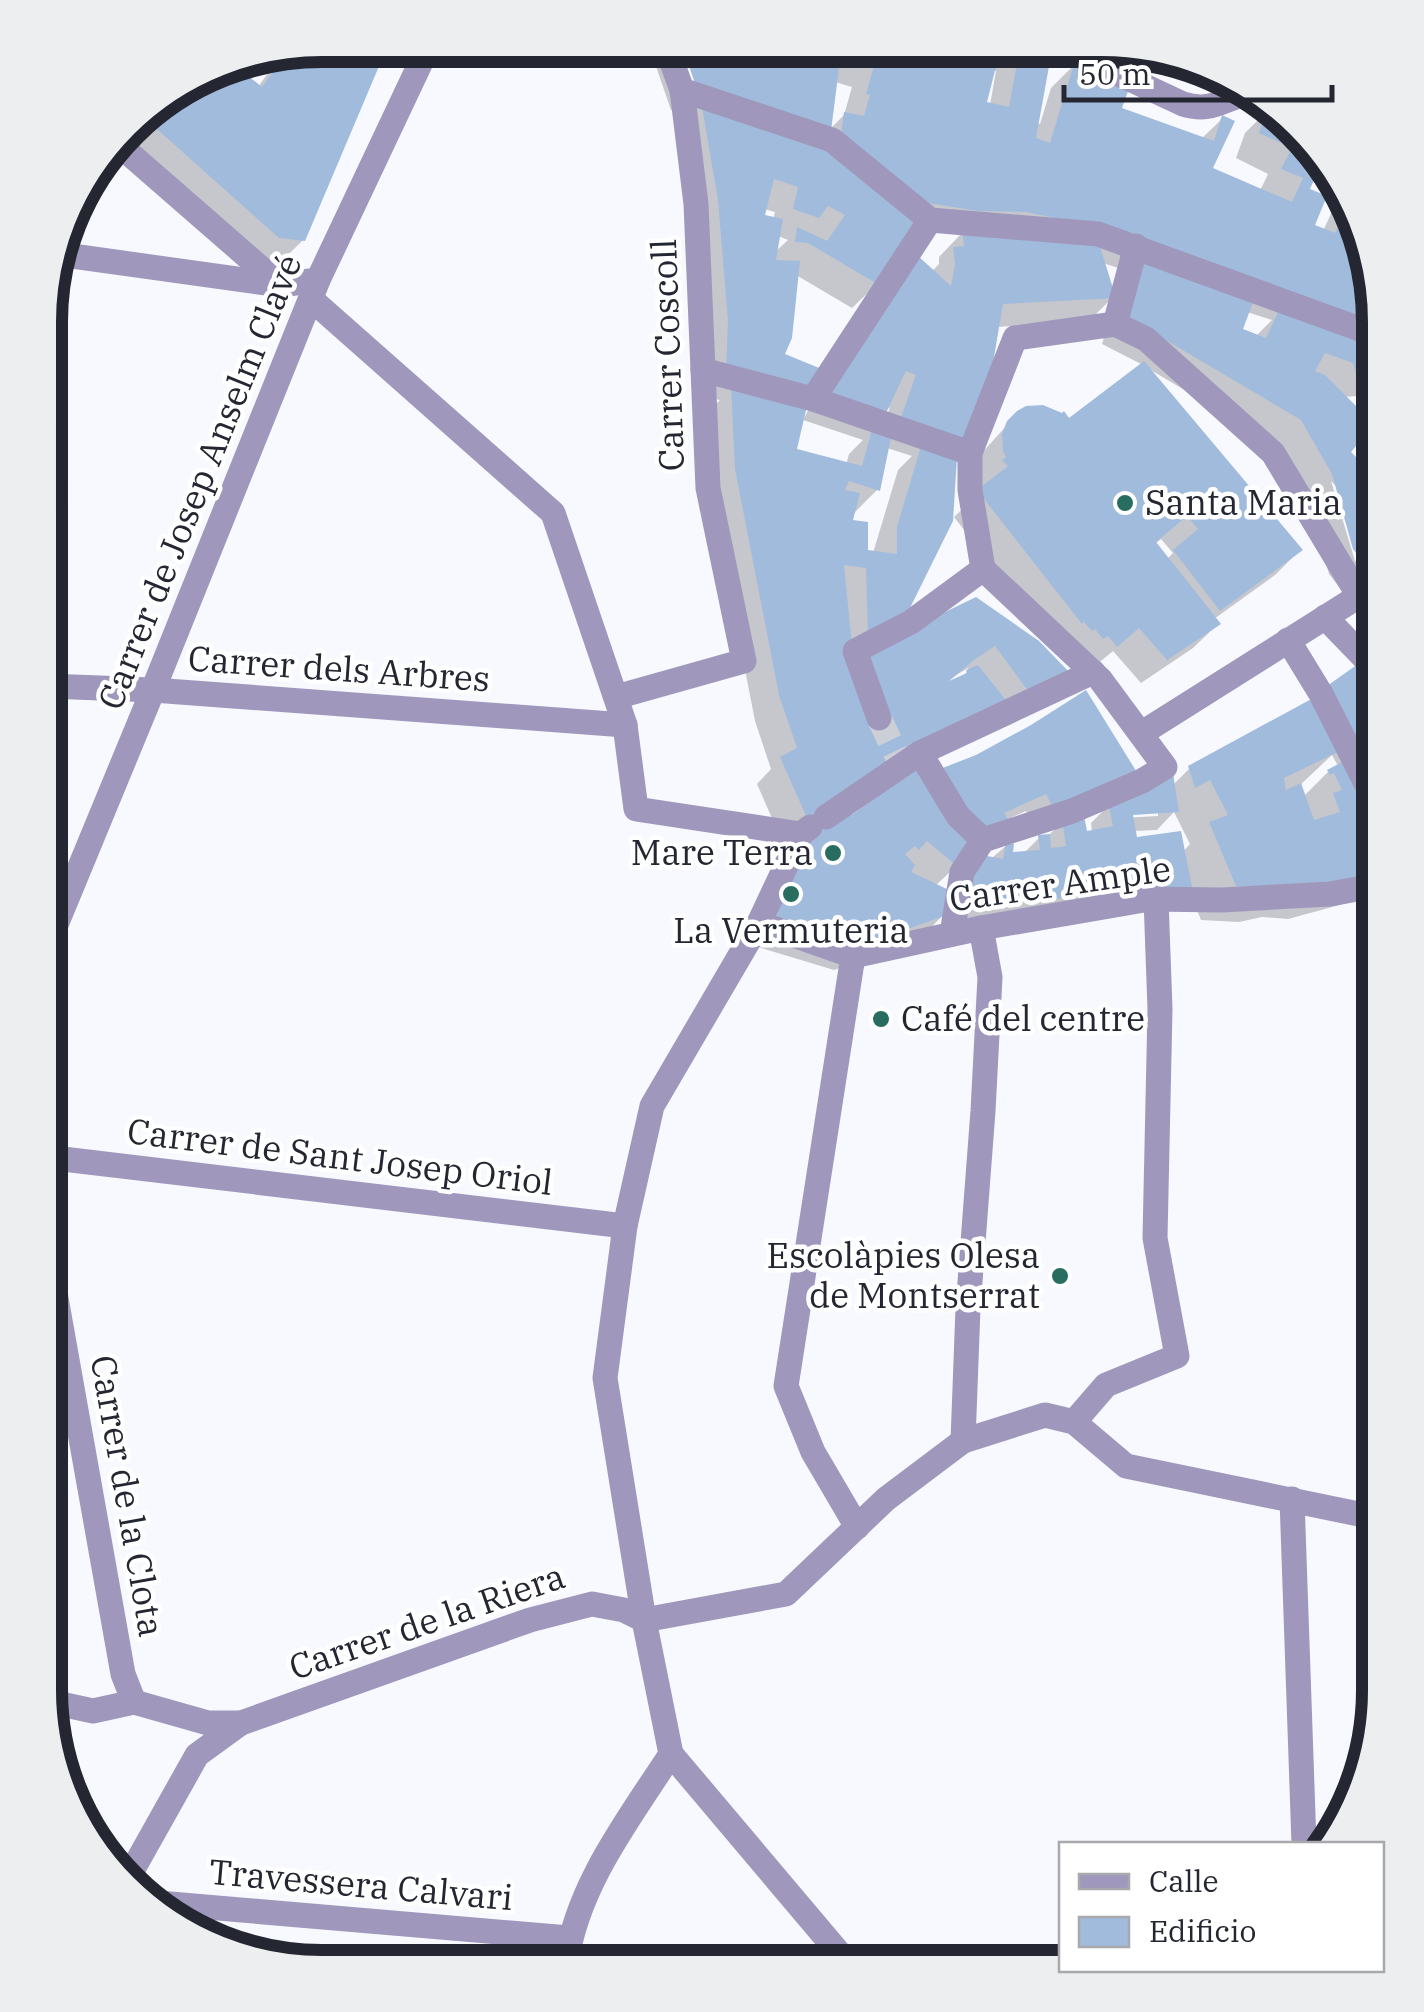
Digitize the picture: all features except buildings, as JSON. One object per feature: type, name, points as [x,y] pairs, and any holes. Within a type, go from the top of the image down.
[{"type":"street","name":"Carrer de Josep Anselm Clavé","points":[[62,911],[314,290],[421,62]]},
{"type":"street","name":"Carrer Coscoll","points":[[616,697],[744,661],[708,488],[696,204],[682,90],[672,62]]},
{"type":"street","points":[[1093,62],[1198,109],[1235,99]]},
{"type":"street","points":[[682,90],[832,140],[930,220],[1098,234],[1362,330]]},
{"type":"street","points":[[127,152],[280,285]]},
{"type":"street","points":[[813,400],[930,220]]},
{"type":"street","points":[[1115,324],[1136,246]]},
{"type":"street","points":[[71,256],[314,290],[553,513],[625,726],[636,808],[812,826]]},
{"type":"street","points":[[952,934],[962,872],[983,840],[1072,811],[1166,767],[1097,676],[984,569],[970,490],[970,453],[1015,338],[1115,324],[1146,339],[1273,453],[1362,593]]},
{"type":"street","points":[[703,370],[813,400],[970,453]]},
{"type":"street","points":[[878,718],[854,651],[911,622],[984,569]]},
{"type":"street","points":[[1142,733],[1324,617],[1362,606]]},
{"type":"street","points":[[1324,617],[1362,656]]},
{"type":"street","points":[[1288,640],[1362,775]]},
{"type":"street","points":[[836,1950],[670,1754],[605,1378],[625,1226],[652,1106],[812,826],[906,758],[1097,676]]},
{"type":"street","name":"Carrer dels Arbres","points":[[62,687],[625,726]]},
{"type":"street","points":[[906,758],[983,840]]},
{"type":"street","name":"Carrer Ample","points":[[853,956],[981,928],[1156,899],[1222,900],[1362,888]]},
{"type":"street","points":[[1156,899],[1160,1009],[1156,1238],[1177,1356],[1106,1385],[1074,1422],[1126,1466],[1361,1514]]},
{"type":"street","points":[[759,923],[853,956],[786,1386],[813,1452],[857,1527]]},
{"type":"street","points":[[962,1441],[990,978],[981,928]]},
{"type":"street","name":"Carrer de Sant Josep Oriol","points":[[62,1159],[625,1226]]},
{"type":"street","name":"Carrer de la Clota","points":[[62,1332],[123,1674],[134,1702]]},
{"type":"street","name":"Carrer de la Riera","points":[[134,1702],[208,1723],[241,1723],[530,1620],[592,1604],[624,1610],[644,1620],[786,1594],[886,1499],[962,1441],[1045,1415],[1074,1422]]},
{"type":"street","points":[[1292,1499],[1304,1842]]},
{"type":"street","points":[[63,1704],[93,1711],[134,1702]]},
{"type":"street","points":[[134,1868],[197,1755],[241,1723]]},
{"type":"street","points":[[568,1950],[569,1938],[601,1863],[670,1754]]},
{"type":"street","name":"Travessera Calvari","points":[[176,1904],[569,1938]]},
{"type":"tunnel","points":[[879,718],[897,756]]},
{"type":"place","name":"Santa Maria","points":[[1125,503]]},
{"type":"place","name":"Mare Terra","points":[[833,853]]},
{"type":"place","name":"La Vermuteria","points":[[791,894]]},
{"type":"place","name":"Café del centre","points":[[881,1019]]},
{"type":"place","name":"Escolàpies Olesa de Montserrat","points":[[1060,1276]]}]
